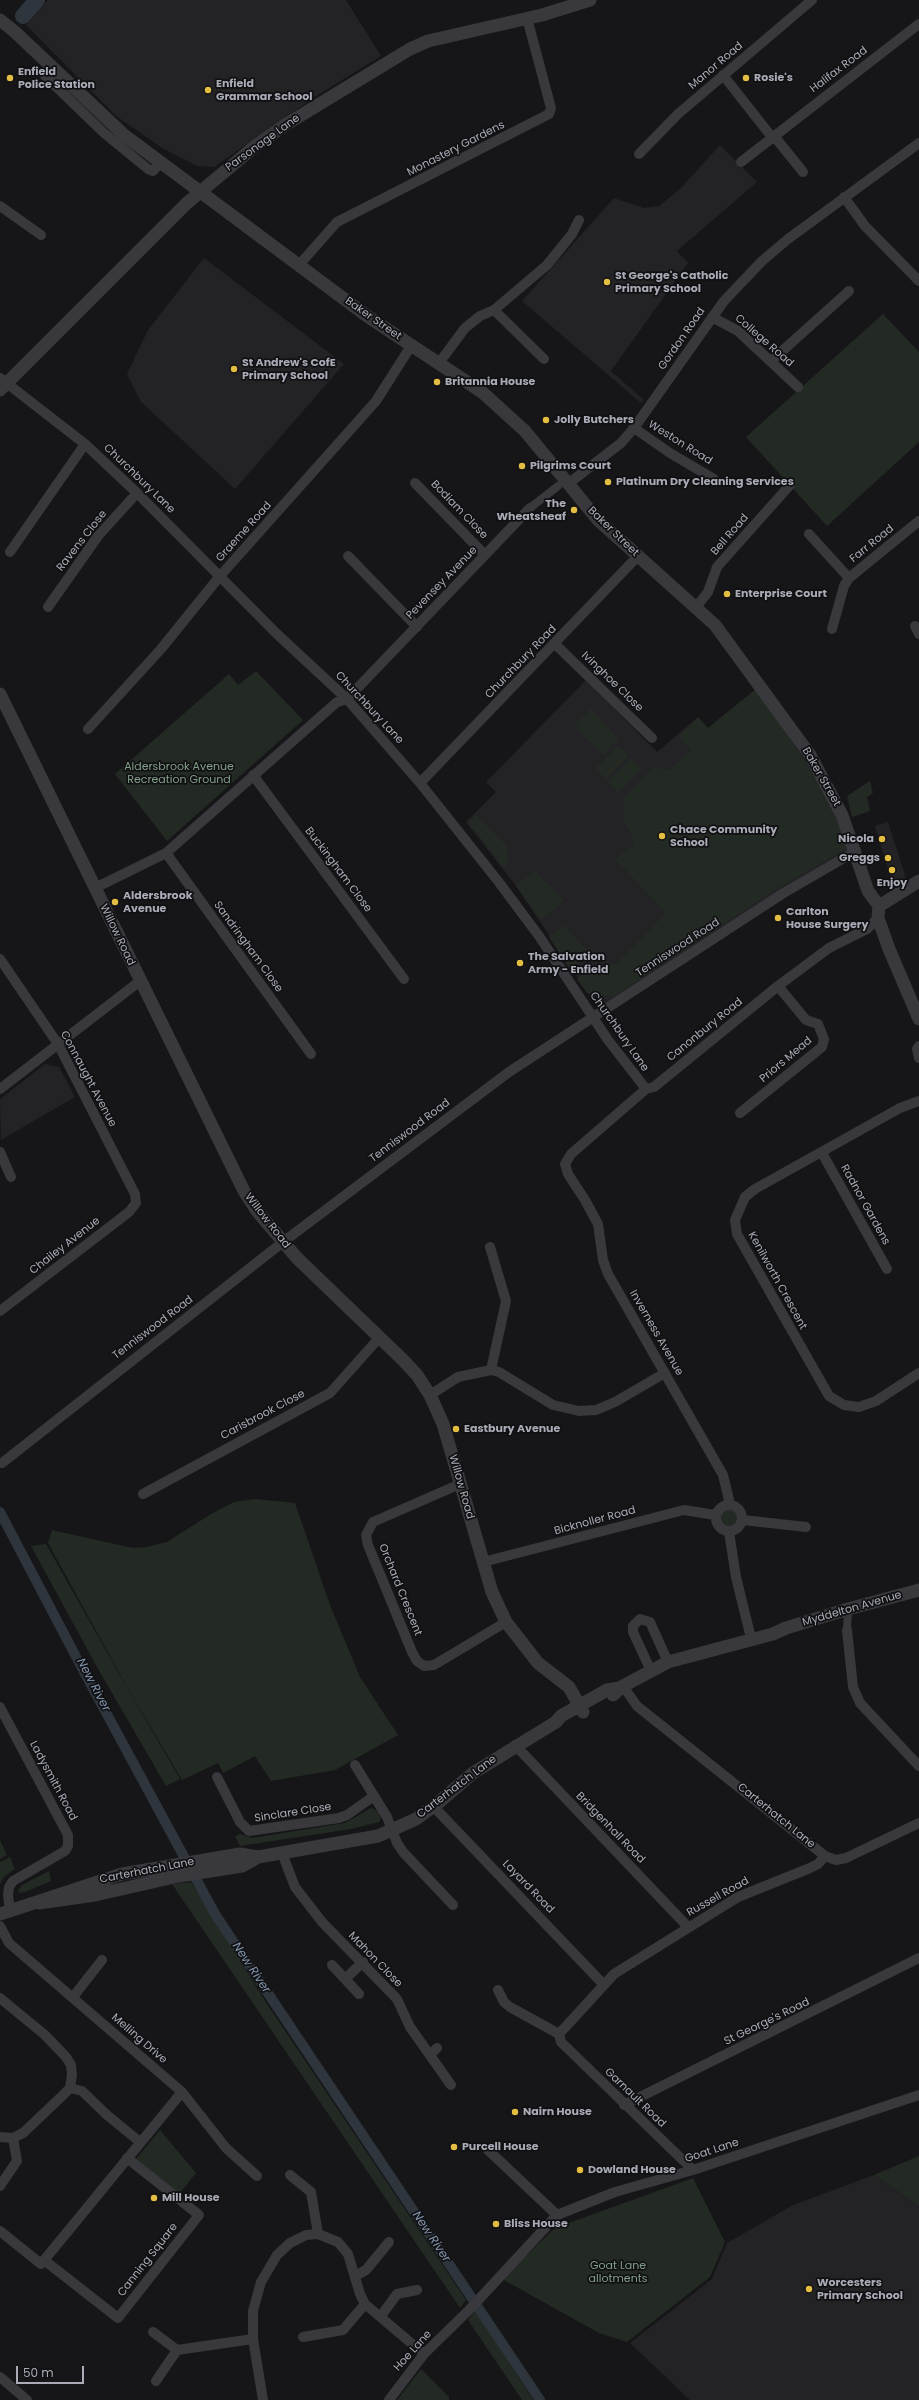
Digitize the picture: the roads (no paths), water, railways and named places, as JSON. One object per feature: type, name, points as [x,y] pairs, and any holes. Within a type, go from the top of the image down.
[{"type":"street","name":"Parsonage Lane","points":[[2,384],[200,191],[254,147],[285,125],[410,48],[428,41],[528,18],[587,0]]},
{"type":"street","name":"Manor Road","points":[[639,154],[678,114],[812,0]]},
{"type":"street","name":"Baker Street","points":[[1,18],[51,66],[89,112],[124,135],[411,346],[463,378],[501,408],[525,432],[563,485],[598,520],[697,606],[715,625],[810,755],[842,815],[856,851],[868,891],[878,912],[918,1014]]},
{"type":"street","name":"Monastery Gardens","points":[[299,265],[337,222],[549,114],[550,108],[528,18]]},
{"type":"street","name":"Halifax Road","points":[[741,162],[919,24]]},
{"type":"street","points":[[723,75],[803,172]]},
{"type":"street","name":"Gordon Road","points":[[563,485],[621,443],[634,428],[712,317],[734,289],[762,261],[788,239],[844,197],[919,144]]},
{"type":"street","points":[[844,197],[865,226],[919,281]]},
{"type":"street","points":[[0,206],[41,235]]},
{"type":"street","points":[[439,363],[465,328],[480,316],[494,310],[547,265],[572,234],[579,220]]},
{"type":"street","points":[[771,361],[849,290]]},
{"type":"street","points":[[494,310],[544,358]]},
{"type":"street","name":"College Road","points":[[712,317],[738,331],[798,387]]},
{"type":"street","name":"Graeme Road","points":[[88,730],[156,654],[220,576],[376,401],[411,346]]},
{"type":"street","name":"Churchbury Lane","points":[[2,384],[85,444],[137,493],[277,634],[347,699],[420,783],[535,930],[593,1018],[650,1088]]},
{"type":"street","name":"Weston Road","points":[[634,428],[658,445],[714,478]]},
{"type":"street","points":[[10,552],[85,444]]},
{"type":"street","name":"Bodiam Close","points":[[415,482],[485,555]]},
{"type":"street","name":"Pevensey Avenue","points":[[347,699],[530,508],[563,485]]},
{"type":"street","name":"Bell Road","points":[[697,606],[708,592],[718,567],[790,485]]},
{"type":"street","name":"Ravens Close","points":[[48,607],[98,536],[137,493]]},
{"type":"street","name":"Farr Road","points":[[808,534],[849,578],[919,521]]},
{"type":"street","points":[[348,556],[416,627]]},
{"type":"street","name":"Churchbury Road","points":[[420,783],[638,556]]},
{"type":"street","points":[[832,628],[844,586],[849,578]]},
{"type":"street","name":"Ivinghoe Close","points":[[555,644],[652,738]]},
{"type":"street","name":"Willow Road","points":[[0,694],[244,1191],[283,1242],[312,1274],[412,1370],[430,1395],[443,1424],[483,1562],[506,1622],[538,1663],[569,1687],[581,1708]]},
{"type":"street","points":[[95,888],[166,853],[337,702],[347,699]]},
{"type":"street","name":"Buckingham Close","points":[[253,775],[404,979]]},
{"type":"street","name":"Tenniswood Road","points":[[2,1463],[283,1242],[509,1072],[782,894],[856,851]]},
{"type":"street","name":"Sandringham Close","points":[[166,853],[311,1054]]},
{"type":"street","points":[[878,912],[919,881]]},
{"type":"street","name":"Canonbury Road","points":[[568,1174],[565,1164],[571,1154],[650,1088],[778,986],[829,948],[867,929],[878,912]]},
{"type":"street","name":"Connaught Avenue","points":[[0,959],[58,1044],[135,1194]]},
{"type":"street","points":[[0,1089],[140,981]]},
{"type":"street","name":"Priors Mead","points":[[740,1113],[822,1047],[824,1038],[818,1024],[806,1020],[778,986]]},
{"type":"street","points":[[919,1046],[917,1049],[919,1058]]},
{"type":"street","name":"Kenilworth Crescent","points":[[919,1101],[900,1108],[822,1153],[755,1189],[745,1197],[735,1220],[737,1234],[823,1388],[835,1400],[852,1407],[869,1404],[919,1373]]},
{"type":"street","points":[[0,1152],[11,1177]]},
{"type":"street","name":"Radnor Gardens","points":[[822,1153],[887,1269]]},
{"type":"street","name":"Inverness Avenue","points":[[568,1174],[586,1200],[598,1224],[603,1260],[608,1274],[723,1476],[730,1504],[734,1506],[743,1520]]},
{"type":"street","name":"Chailey Avenue","points":[[0,1311],[129,1212],[136,1203],[135,1194]]},
{"type":"street","points":[[490,1247],[506,1301],[491,1370]]},
{"type":"street","name":"Carisbrook Close","points":[[143,1494],[330,1393],[339,1385],[379,1338]]},
{"type":"street","points":[[430,1395],[458,1377],[491,1370],[499,1372],[553,1405],[578,1411],[596,1410],[615,1402],[665,1373]]},
{"type":"street","name":"Orchard Crescent","points":[[460,1484],[374,1522],[366,1535],[368,1545],[412,1652],[417,1661],[424,1666],[434,1665],[506,1622]]},
{"type":"street","points":[[730,1504],[725,1505],[715,1515],[723,1529],[730,1532]]},
{"type":"street","name":"Bicknoller Road","points":[[483,1562],[684,1510],[715,1515]]},
{"type":"street","points":[[730,1532],[743,1520],[806,1527]]},
{"type":"street","points":[[730,1532],[736,1577],[750,1634]]},
{"type":"street","name":"Myddelton Avenue","points":[[621,1687],[668,1662],[773,1634],[786,1628],[848,1609],[919,1590]]},
{"type":"street","points":[[848,1609],[847,1630],[853,1687],[860,1703],[919,1766]]},
{"type":"street","points":[[651,1671],[633,1632],[632,1626],[640,1619],[650,1622],[668,1662]]},
{"type":"street","name":"Myddelton Avenue","points":[[714,1649],[724,1642],[773,1627],[786,1628]]},
{"type":"street","name":"Carterhatch Lane","points":[[5,1913],[39,1903],[95,1894],[178,1870],[204,1866],[242,1866],[258,1857],[378,1836],[416,1819],[434,1807],[473,1773],[515,1745],[581,1708],[612,1696],[621,1687],[637,1706],[825,1856]]},
{"type":"street","name":"Ladysmith Road","points":[[0,1707],[68,1835],[68,1846],[64,1851],[14,1881],[9,1887],[5,1913]]},
{"type":"street","name":"Bridgenhall Road","points":[[515,1745],[688,1927]]},
{"type":"street","points":[[355,1765],[393,1829],[403,1852],[453,1905]]},
{"type":"street","name":"Sinclare Close","points":[[217,1778],[240,1822],[249,1831],[338,1818],[347,1815],[374,1796]]},
{"type":"street","name":"Layard Road","points":[[434,1807],[604,1985]]},
{"type":"street","points":[[825,1856],[836,1860],[846,1858],[919,1823]]},
{"type":"street","name":"Mahon Close","points":[[282,1853],[295,1887],[322,1922],[363,1962],[397,1999],[410,2027],[451,2086]]},
{"type":"street","name":"Russell Road","points":[[560,2038],[604,1985],[626,1966],[738,1897],[810,1868],[818,1864],[825,1856]]},
{"type":"street","name":"Melling Drive","points":[[0,1926],[10,1943],[182,2092],[226,2148],[257,2176]]},
{"type":"street","name":"St George's Road","points":[[624,2105],[919,1958]]},
{"type":"street","points":[[73,1996],[102,1960]]},
{"type":"street","points":[[345,1979],[363,1962]]},
{"type":"street","points":[[332,1964],[359,1994]]},
{"type":"street","name":"Garnault Road","points":[[498,1990],[504,2002],[510,2008],[560,2038],[624,2105],[693,2170]]},
{"type":"street","points":[[0,1998],[45,2035],[66,2057],[71,2065],[70,2088],[23,2133],[13,2138],[0,2137]]},
{"type":"street","points":[[430,2055],[437,2048]]},
{"type":"street","points":[[70,2088],[82,2091],[107,2116],[140,2142]]},
{"type":"street","points":[[44,2260],[182,2092]]},
{"type":"street","name":"Goat Lane","points":[[459,2320],[558,2215],[615,2192],[693,2170],[919,2095]]},
{"type":"street","points":[[0,2186],[17,2161],[13,2138]]},
{"type":"street","points":[[487,2150],[558,2215]]},
{"type":"street","name":"Canning Square","points":[[0,2231],[41,2264],[44,2260],[118,2318],[199,2215],[127,2158]]},
{"type":"street","points":[[290,2175],[311,2192],[318,2234]]},
{"type":"street","points":[[263,2400],[253,2339],[252,2311],[261,2282],[277,2255],[290,2243],[306,2235],[318,2234],[338,2242],[348,2254],[365,2304],[424,2354]]},
{"type":"street","points":[[355,2276],[366,2270],[389,2242]]},
{"type":"street","points":[[381,2316],[397,2294],[417,2290]]},
{"type":"street","points":[[303,2338],[343,2330],[365,2304]]},
{"type":"street","name":"Hoe Lane","points":[[389,2400],[424,2354],[459,2320]]},
{"type":"street","points":[[153,2332],[177,2350],[253,2339]]},
{"type":"street","points":[[156,2381],[177,2350]]},
{"type":"street","points":[[0,2377],[27,2400]]},
{"type":"waterway","points":[[23,16],[37,0]]},
{"type":"waterway","name":"New River","points":[[0,1512],[83,1670],[215,1914],[540,2400]]},
{"type":"place","name":"Enfield Police Station","points":[[10,78]]},
{"type":"place","name":"Rosie's","points":[[746,78]]},
{"type":"place","name":"Enfield Grammar School","points":[[208,90]]},
{"type":"place","name":"St George's Catholic Primary School","points":[[607,282]]},
{"type":"place","name":"St Andrew's CofE Primary School","points":[[234,369]]},
{"type":"place","name":"Britannia House","points":[[437,382]]},
{"type":"place","name":"Jolly Butchers","points":[[546,420]]},
{"type":"place","name":"Pilgrims Court","points":[[522,466]]},
{"type":"place","name":"Platinum Dry Cleaning Services","points":[[608,482]]},
{"type":"place","name":"The Wheatsheaf","points":[[574,510]]},
{"type":"place","name":"Enterprise Court","points":[[727,594]]},
{"type":"place","name":"Chace Community School","points":[[662,836]]},
{"type":"place","name":"Nicola","points":[[882,839]]},
{"type":"place","name":"Greggs","points":[[888,858]]},
{"type":"place","name":"Enjoy","points":[[892,870]]},
{"type":"place","name":"Aldersbrook Avenue","points":[[115,902]]},
{"type":"place","name":"Carlton House Surgery","points":[[778,918]]},
{"type":"place","name":"The Salvation Army - Enfield","points":[[520,963]]},
{"type":"place","name":"Eastbury Avenue","points":[[456,1429]]},
{"type":"place","name":"Nairn House","points":[[515,2112]]},
{"type":"place","name":"Purcell House","points":[[454,2147]]},
{"type":"place","name":"Dowland House","points":[[580,2170]]},
{"type":"place","name":"Mill House","points":[[154,2198]]},
{"type":"place","name":"Bliss House","points":[[496,2224]]},
{"type":"place","name":"Worcesters Primary School","points":[[809,2289]]},
{"type":"park label","name":"Aldersbrook Avenue Recreation Ground","points":[[179,773]]},
{"type":"park label","name":"Goat Lane allotments","points":[[618,2272]]}]
